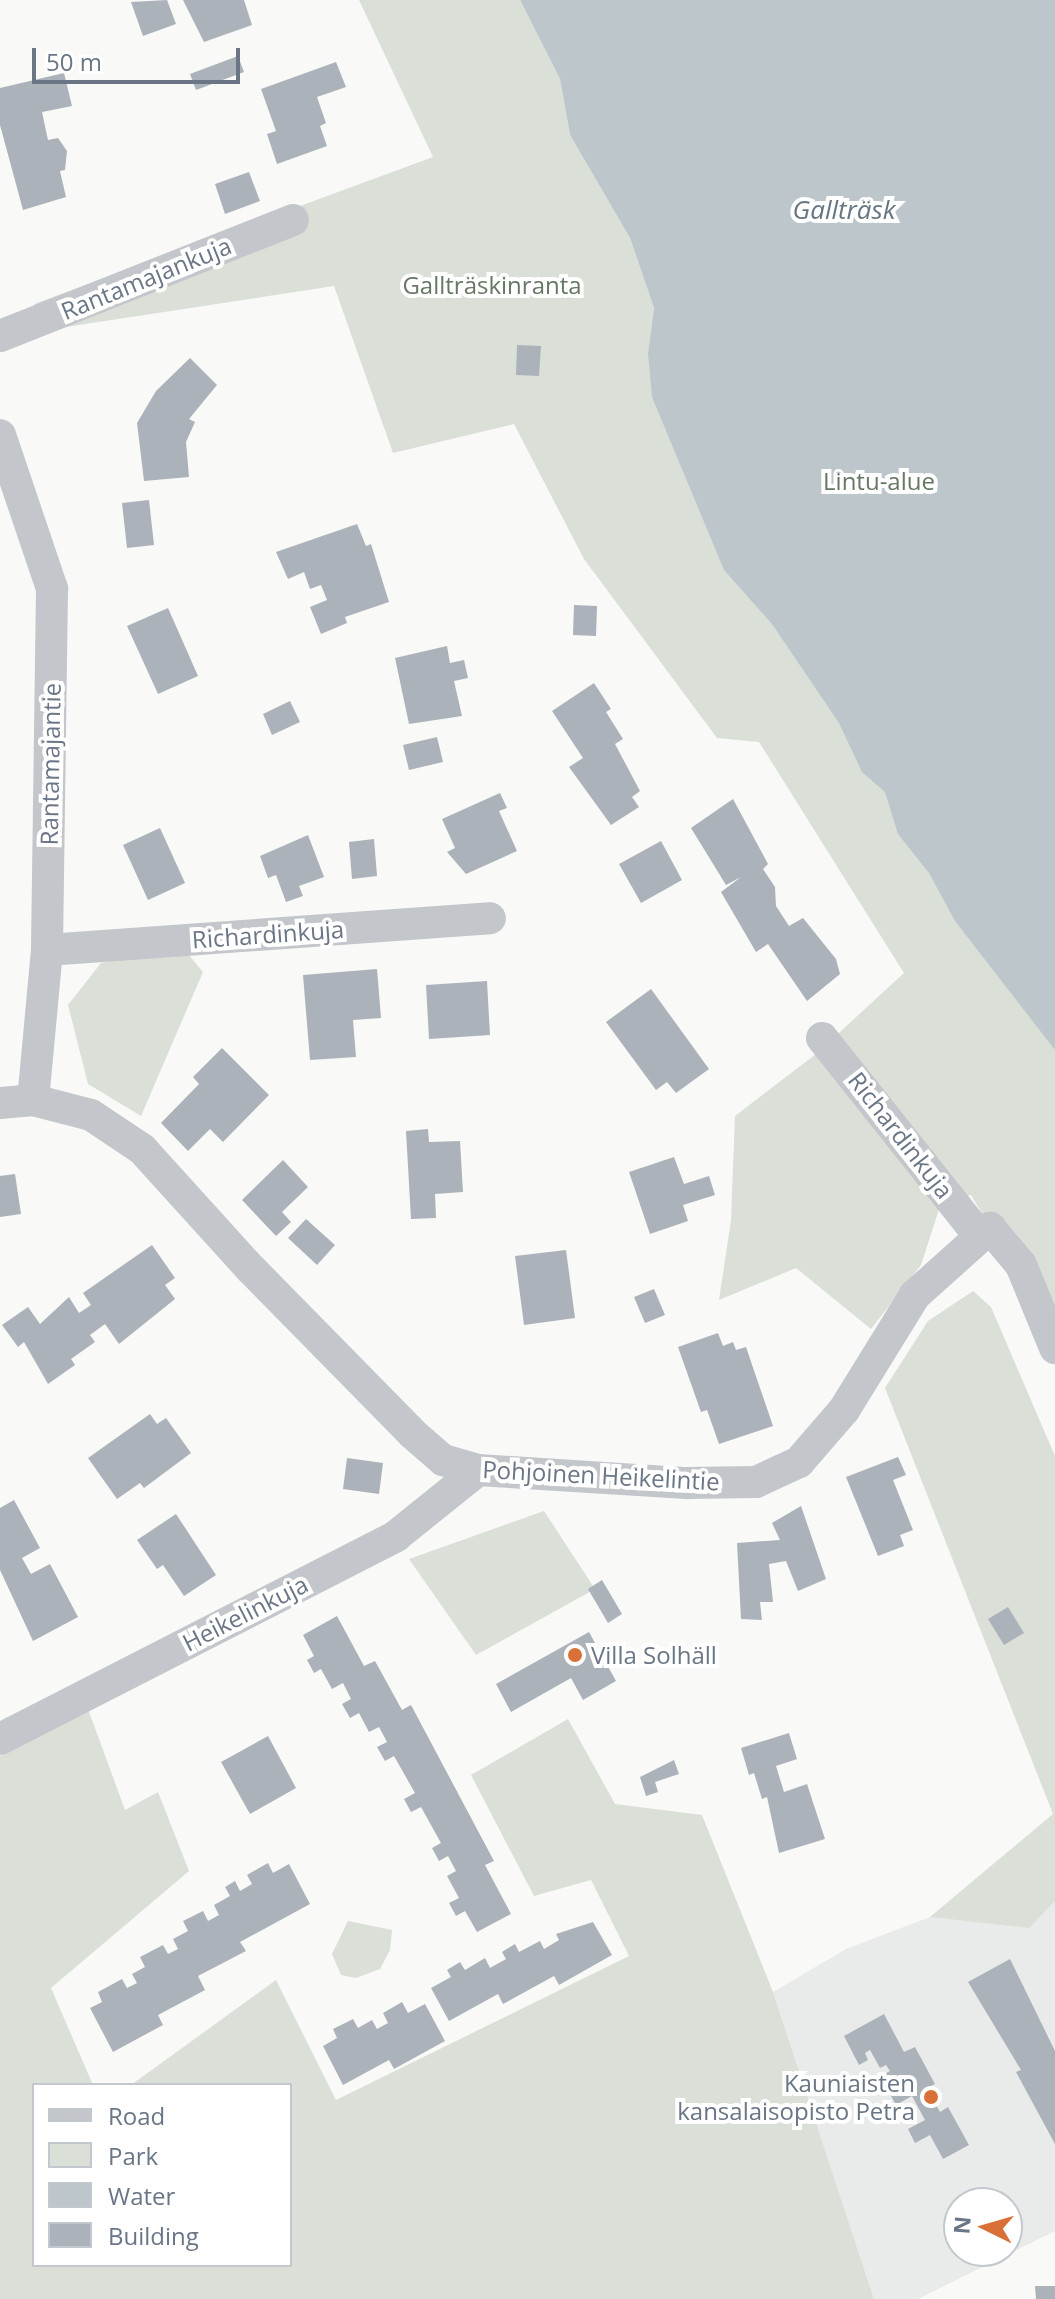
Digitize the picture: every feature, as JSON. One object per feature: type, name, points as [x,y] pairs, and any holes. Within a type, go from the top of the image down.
[{"type":"street","name":"Rantamajankuja","points":[[0,336],[293,220]]},
{"type":"street","name":"Rantamajantie","points":[[0,435],[8,479],[52,589],[47,950],[33,1100]]},
{"type":"street","name":"Richardinkuja","points":[[47,950],[490,918]]},
{"type":"street","name":"Richardinkuja","points":[[822,1038],[984,1231],[1021,1265],[1055,1348]]},
{"type":"street","name":"Pohjoinen Heikelintie","points":[[0,1103],[33,1100],[96,1116],[142,1149],[251,1269],[413,1434],[443,1460],[478,1470],[756,1482],[799,1462],[844,1410],[915,1295],[984,1231]]},
{"type":"street","name":"Heikelinkuja","points":[[0,1739],[396,1536],[478,1470]]},
{"type":"shaded area","name":"Kauniaisten kansalaisopisto Petra","points":[[1055,1901],[1055,2231],[1023,2247],[1023,2187],[943,2187],[943,2267],[982,2267],[918,2299],[874,2299],[773,1992],[846,1949],[930,1917],[1028,1927]]},
{"type":"green space","points":[[359,0],[520,0],[560,79],[570,135],[630,238],[654,308],[648,353],[1055,199],[1055,1336],[971,1195],[941,1203],[921,1265],[871,1329],[796,1268],[719,1300],[731,1220],[735,1116],[816,1054],[904,973],[759,742],[717,738],[584,559],[514,424],[393,453],[334,286],[46,330],[34,304],[433,157]]},
{"type":"green space","points":[[184,949],[203,972],[141,1116],[88,1084],[68,1005],[101,963]]},
{"type":"green space","points":[[973,1291],[991,1307],[1055,1456],[1055,1901],[1029,1928],[930,1917],[1053,1814],[885,1388],[928,1321]]},
{"type":"green space","points":[[544,1511],[595,1589],[476,1655],[409,1559]]},
{"type":"green space","points":[[88,1709],[125,1810],[158,1792],[189,1871],[51,1988],[92,2083],[32,2083],[32,2267],[292,2267],[292,2083],[134,2083],[276,1980],[336,2100],[629,1956],[591,1880],[534,1896],[471,1775],[568,1719],[615,1804],[702,1815],[773,1992],[874,2299],[0,2299],[0,1756]]},
{"type":"green space","points":[[348,1921],[392,1930],[390,1950],[380,1969],[356,1978],[341,1975],[332,1954]]},
{"type":"water","name":"Gallträsk","points":[[520,0],[1055,0],[1055,1050],[955,921],[929,873],[898,834],[885,792],[862,772],[839,723],[772,624],[724,570],[652,397],[648,353],[654,308],[630,238],[570,135],[560,79]]},
{"type":"building","points":[[167,0],[176,24],[143,36],[131,2]]},
{"type":"building","points":[[183,0],[244,0],[252,25],[204,42]]},
{"type":"building","points":[[238,56],[244,72],[196,90],[190,74]]},
{"type":"building","points":[[336,62],[346,87],[317,97],[326,123],[320,126],[327,146],[277,164],[267,134],[276,131],[261,89]]},
{"type":"building","points":[[64,73],[72,106],[42,112],[48,140],[58,138],[67,151],[65,170],[60,171],[66,197],[23,210],[0,125],[0,88]]},
{"type":"building","points":[[249,172],[260,201],[225,214],[215,184]]},
{"type":"building","points":[[517,345],[541,346],[539,376],[516,375]]},
{"type":"building","points":[[190,358],[217,385],[189,419],[195,422],[186,442],[189,477],[144,481],[137,423],[156,391]]},
{"type":"building","points":[[149,500],[154,545],[127,548],[122,503]]},
{"type":"building","points":[[357,524],[366,546],[371,544],[389,602],[345,617],[347,623],[321,634],[310,607],[327,600],[321,585],[310,589],[304,572],[288,579],[276,552]]},
{"type":"building","points":[[574,605],[597,606],[596,636],[573,635]]},
{"type":"building","points":[[168,608],[198,676],[158,694],[127,626]]},
{"type":"building","points":[[447,646],[450,663],[464,660],[468,678],[454,681],[462,716],[409,724],[395,658]]},
{"type":"building","points":[[594,683],[611,709],[606,712],[623,739],[615,744],[640,791],[632,797],[639,807],[611,825],[569,767],[583,758],[552,711]]},
{"type":"building","points":[[290,701],[300,722],[272,735],[263,714]]},
{"type":"building","points":[[437,737],[443,762],[409,770],[403,745]]},
{"type":"building","points":[[500,793],[507,808],[499,811],[517,851],[466,874],[447,852],[455,848],[442,819]]},
{"type":"building","points":[[733,799],[768,864],[763,869],[775,887],[776,906],[789,926],[803,918],[836,959],[840,974],[807,1001],[768,944],[756,952],[721,892],[741,877],[726,885],[691,828]]},
{"type":"building","points":[[160,828],[185,883],[148,900],[123,845]]},
{"type":"building","points":[[308,835],[324,877],[299,886],[303,896],[286,902],[276,875],[268,878],[260,856]]},
{"type":"building","points":[[374,839],[377,876],[352,879],[349,842]]},
{"type":"building","points":[[661,841],[682,880],[641,903],[619,864]]},
{"type":"building","points":[[377,969],[381,1018],[353,1020],[356,1057],[310,1060],[303,975]]},
{"type":"building","points":[[487,981],[490,1035],[429,1039],[426,985]]},
{"type":"building","points":[[651,989],[709,1069],[676,1093],[667,1082],[656,1090],[606,1022]]},
{"type":"building","points":[[222,1048],[269,1095],[223,1142],[210,1129],[188,1151],[161,1123],[199,1084],[193,1077]]},
{"type":"building","points":[[428,1129],[429,1142],[460,1141],[463,1192],[435,1194],[436,1218],[411,1219],[406,1131]]},
{"type":"building","points":[[674,1157],[684,1184],[709,1176],[715,1195],[683,1205],[688,1221],[650,1234],[629,1172]]},
{"type":"building","points":[[283,1160],[308,1187],[282,1212],[291,1222],[276,1236],[242,1200]]},
{"type":"building","points":[[15,1174],[21,1214],[0,1217],[0,1176]]},
{"type":"building","points":[[306,1219],[335,1245],[317,1265],[288,1238]]},
{"type":"building","points":[[152,1245],[175,1278],[165,1285],[175,1299],[119,1344],[105,1324],[90,1335],[95,1342],[71,1359],[75,1365],[48,1384],[24,1342],[18,1347],[2,1325],[28,1307],[40,1324],[69,1297],[79,1313],[91,1305],[83,1293]]},
{"type":"building","points":[[566,1250],[575,1318],[524,1325],[515,1256]]},
{"type":"building","points":[[654,1289],[665,1315],[645,1323],[634,1297]]},
{"type":"building","points":[[718,1333],[723,1346],[733,1342],[736,1350],[746,1347],[773,1426],[719,1444],[707,1410],[701,1412],[678,1347]]},
{"type":"building","points":[[150,1414],[157,1424],[166,1418],[191,1453],[144,1488],[140,1483],[117,1499],[88,1458]]},
{"type":"building","points":[[898,1457],[906,1475],[893,1480],[913,1530],[900,1535],[904,1546],[878,1556],[846,1477]]},
{"type":"building","points":[[347,1458],[383,1463],[379,1494],[343,1489]]},
{"type":"building","points":[[14,1500],[40,1548],[22,1558],[31,1574],[50,1564],[78,1617],[33,1641],[0,1570],[0,1508]]},
{"type":"building","points":[[801,1506],[826,1579],[798,1591],[786,1561],[769,1564],[773,1602],[760,1602],[762,1620],[741,1619],[737,1543],[780,1540],[772,1523]]},
{"type":"building","points":[[176,1514],[216,1575],[184,1596],[163,1565],[157,1569],[137,1540]]},
{"type":"building","points":[[602,1580],[622,1614],[608,1623],[588,1589]]},
{"type":"building","points":[[1008,1607],[1024,1633],[1004,1645],[988,1619]]},
{"type":"building","points":[[337,1616],[364,1666],[375,1661],[402,1710],[411,1705],[494,1861],[485,1865],[511,1914],[477,1932],[465,1911],[456,1916],[449,1903],[459,1898],[447,1876],[456,1871],[448,1856],[439,1861],[432,1848],[441,1843],[421,1807],[411,1812],[404,1799],[415,1793],[394,1756],[385,1761],[377,1747],[387,1742],[379,1727],[369,1732],[359,1713],[350,1718],[342,1704],[351,1699],[343,1683],[332,1689],[321,1669],[314,1673],[307,1660],[314,1656],[303,1635]]},
{"type":"building","name":"Villa Solhäll","points":[[589,1632],[616,1681],[583,1700],[571,1678],[511,1712],[496,1684]]},
{"type":"building","points":[[789,1733],[797,1759],[776,1766],[784,1792],[807,1784],[825,1839],[779,1853],[767,1797],[762,1799],[754,1773],[749,1775],[741,1748]]},
{"type":"building","points":[[268,1736],[296,1788],[250,1814],[221,1762]]},
{"type":"building","points":[[674,1760],[679,1774],[655,1782],[658,1792],[646,1796],[640,1777]]},
{"type":"building","points":[[268,1863],[273,1873],[289,1864],[310,1904],[240,1942],[246,1951],[198,1976],[205,1990],[158,2015],[163,2025],[113,2052],[90,2008],[102,2002],[98,1992],[122,1979],[127,1988],[137,1983],[132,1974],[145,1967],[140,1957],[163,1945],[168,1954],[178,1949],[173,1939],[188,1931],[183,1921],[203,1911],[208,1921],[219,1915],[214,1905],[230,1896],[225,1887],[235,1881],[240,1891],[252,1884],[247,1875]]},
{"type":"building","points":[[593,1922],[612,1955],[559,1985],[554,1976],[503,2004],[498,1994],[449,2021],[431,1988],[451,1977],[447,1970],[460,1962],[465,1970],[485,1958],[490,1968],[506,1959],[502,1952],[515,1944],[519,1952],[540,1941],[544,1949],[559,1940],[556,1934]]},
{"type":"building","points":[[1010,1959],[1055,2051],[1055,2144],[1016,2072],[1021,2070],[968,1982]]},
{"type":"building","points":[[402,2002],[408,2013],[425,2004],[445,2041],[394,2069],[389,2060],[343,2085],[323,2046],[337,2038],[333,2029],[353,2019],[358,2028],[372,2020],[377,2029],[388,2023],[383,2013]]},
{"type":"building","points":[[884,2014],[904,2052],[915,2047],[935,2084],[927,2088],[940,2112],[948,2107],[969,2145],[943,2159],[930,2135],[915,2143],[908,2129],[925,2120],[912,2096],[896,2105],[880,2076],[890,2071],[886,2065],[880,2068],[870,2050],[865,2053],[868,2060],[859,2065],[844,2036]]},
{"type":"building","points":[[1035,2286],[1055,2286],[1055,2299],[1036,2299]]},
{"type":"place","name":"Villa Solhäll","points":[[575,1655]]},
{"type":"place","name":"Kauniaisten kansalaisopisto Petra","points":[[931,2097]]},
{"type":"park label","name":"Gallträskinranta","points":[[492,285]]},
{"type":"park label","name":"Lintu-alue","points":[[879,481]]}]
